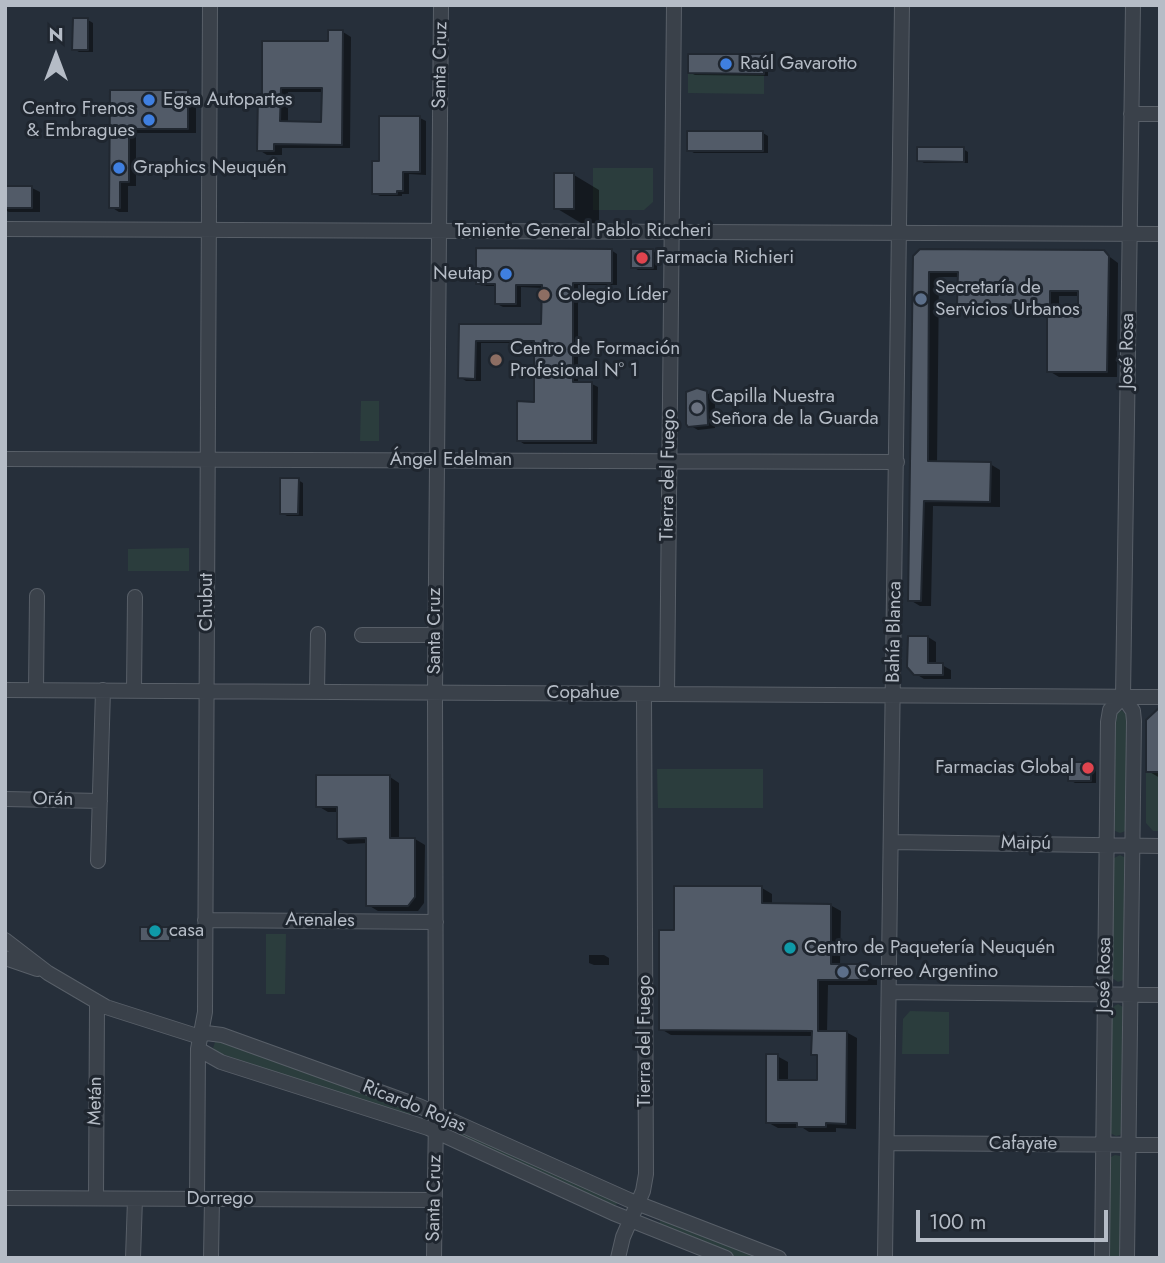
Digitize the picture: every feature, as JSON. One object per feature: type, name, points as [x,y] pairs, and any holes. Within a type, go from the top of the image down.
[{"type":"street","name":"Chubut","points":[[197,1199],[199,1043],[205,1012],[210,5]]},
{"type":"street","name":"Santa Cruz","points":[[434,1258],[435,635],[442,5]]},
{"type":"street","name":"Tierra del Fuego","points":[[667,694],[674,5]]},
{"type":"street","name":"Bahía Blanca","points":[[885,1258],[902,5]]},
{"type":"street","name":"José Rosa","points":[[1128,1258],[1134,721],[1133,711],[1123,697],[1133,5]]},
{"type":"street","points":[[1131,114],[1160,114]]},
{"type":"street","name":"Teniente General Pablo Riccheri","points":[[5,229],[1160,234]]},
{"type":"street","name":"Ángel Edelman","points":[[5,459],[897,462]]},
{"type":"street","points":[[36,690],[37,596]]},
{"type":"street","points":[[134,690],[135,597]]},
{"type":"street","points":[[317,691],[318,634]]},
{"type":"street","points":[[362,635],[435,635]]},
{"type":"street","name":"Copahue","points":[[5,690],[1160,697]]},
{"type":"street","points":[[98,861],[103,690]]},
{"type":"street","name":"Tierra del Fuego","points":[[618,1258],[646,1174],[644,694]]},
{"type":"street","name":"José Rosa","points":[[1102,1258],[1108,722],[1110,710],[1123,697]]},
{"type":"street","name":"Orán","points":[[5,799],[100,801]]},
{"type":"street","name":"Maipú","points":[[891,842],[1160,846]]},
{"type":"street","name":"Arenales","points":[[205,920],[436,922]]},
{"type":"street","name":"Ricardo Rojas","points":[[5,940],[48,973],[97,1004],[199,1043],[221,1062],[436,1132],[631,1220],[726,1258]]},
{"type":"street","name":"Ricardo Rojas","points":[[5,958],[48,973]]},
{"type":"street","points":[[889,992],[1160,995]]},
{"type":"street","name":"Metán","points":[[96,1198],[97,1004]]},
{"type":"street","name":"Ricardo Rojas","points":[[199,1043],[206,1033],[222,1035],[436,1114],[637,1204],[779,1258]]},
{"type":"street","name":"Cafayate","points":[[887,1143],[1160,1145]]},
{"type":"street","name":"Dorrego","points":[[5,1198],[435,1200]]},
{"type":"street","points":[[133,1258],[135,1199]]},
{"type":"street","points":[[211,1258],[212,1199]]},
{"type":"shaded area","points":[[688,73],[764,74],[764,94],[688,93]]},
{"type":"shaded area","points":[[593,168],[653,168],[653,202],[644,210],[593,210]]},
{"type":"shaded area","points":[[361,401],[379,401],[379,441],[360,441]]},
{"type":"shaded area","points":[[189,548],[189,571],[128,571],[128,549]]},
{"type":"shaded area","points":[[1121,710],[1128,715],[1126,831],[1120,833],[1113,827],[1114,717],[1117,711]]},
{"type":"shaded area","points":[[1154,712],[1160,713],[1160,831],[1153,831],[1146,823],[1146,720]]},
{"type":"shaded area","points":[[657,769],[763,769],[763,808],[658,808]]},
{"type":"shaded area","points":[[1120,855],[1126,858],[1124,980],[1118,982],[1112,978],[1113,862],[1114,858]]},
{"type":"shaded area","points":[[266,934],[286,934],[285,994],[266,994]]},
{"type":"shaded area","points":[[1118,1004],[1123,1007],[1123,1129],[1120,1135],[1116,1136],[1110,1133],[1111,1008]]},
{"type":"shaded area","points":[[910,1011],[949,1012],[949,1054],[902,1054],[903,1019]]},
{"type":"shaded area","points":[[215,1042],[412,1110],[413,1113],[408,1116],[216,1052],[213,1048]]},
{"type":"shaded area","points":[[462,1131],[616,1200],[617,1204],[615,1206],[460,1137]]},
{"type":"shaded area","points":[[1120,1156],[1122,1162],[1121,1258],[1107,1258],[1109,1158]]},
{"type":"shaded area","points":[[661,1219],[765,1258],[737,1258],[664,1229],[659,1224]]},
{"type":"building","points":[[73,18],[88,18],[88,50],[72,50]]},
{"type":"building","points":[[328,30],[343,30],[342,145],[274,144],[274,151],[257,151],[258,94],[262,94],[262,41],[328,41]],"holes":[[[281,88],[322,88],[321,122],[280,121]]]},
{"type":"building","name":"Raúl Gavarotto","points":[[688,54],[764,54],[764,74],[688,73]]},
{"type":"building","points":[[110,90],[188,90],[188,129],[129,129],[129,182],[120,182],[120,208],[109,208]]},
{"type":"building","points":[[379,116],[420,116],[420,172],[403,172],[403,191],[397,191],[397,194],[372,194],[372,161],[379,161]]},
{"type":"building","points":[[687,131],[763,131],[763,151],[687,151]]},
{"type":"building","points":[[917,147],[964,147],[964,162],[917,161]]},
{"type":"building","points":[[554,173],[574,173],[574,209],[554,209]]},
{"type":"building","points":[[5,186],[32,186],[32,208],[5,208]]},
{"type":"building","points":[[476,248],[612,249],[612,283],[573,283],[573,382],[592,382],[592,441],[517,441],[517,401],[534,402],[534,341],[476,341],[475,379],[458,378],[459,324],[541,324],[542,285],[516,285],[516,304],[495,304],[495,284],[476,284]]},
{"type":"building","name":"Farmacia Richieri","points":[[631,249],[653,249],[653,268],[631,268]]},
{"type":"building","points":[[920,249],[1104,250],[1109,256],[1107,372],[1047,372],[1047,316],[1078,316],[1078,291],[1050,291],[1050,305],[957,304],[958,272],[929,272],[928,461],[991,462],[990,502],[924,501],[921,601],[908,601],[913,256]]},
{"type":"building","name":"Capilla Nuestra Señora de la Guarda","points":[[697,388],[707,391],[708,425],[688,427],[686,392]]},
{"type":"building","points":[[280,478],[299,478],[298,514],[280,514]]},
{"type":"building","points":[[908,636],[928,636],[928,663],[943,663],[943,675],[914,675],[907,667]]},
{"type":"building","points":[[1160,707],[1160,772],[1146,772],[1146,720]]},
{"type":"building","points":[[1068,762],[1091,762],[1091,781],[1068,781]]},
{"type":"building","points":[[316,775],[390,775],[390,838],[415,838],[415,897],[408,906],[366,906],[366,838],[337,839],[337,807],[316,807]]},
{"type":"building","points":[[674,886],[762,886],[762,903],[831,904],[831,964],[867,964],[867,980],[818,980],[818,1031],[847,1031],[846,1124],[826,1123],[826,1127],[797,1127],[797,1123],[766,1123],[766,1054],[778,1054],[778,1080],[817,1080],[817,1055],[811,1055],[812,1031],[659,1030],[659,930],[674,930]]},
{"type":"building","name":"casa","points":[[140,927],[170,927],[170,941],[140,941]]},
{"type":"place","name":"Raúl Gavarotto","points":[[726,64]]},
{"type":"place","name":"Egsa Autopartes","points":[[149,100]]},
{"type":"place","name":"Centro Frenos & Embragues","points":[[149,120]]},
{"type":"place","name":"Graphics Neuquén","points":[[119,168]]},
{"type":"place","name":"Farmacia Richieri","points":[[642,258]]},
{"type":"place","name":"Neutap","points":[[506,274]]},
{"type":"place","name":"Colegio Líder","points":[[544,295]]},
{"type":"place","name":"Secretaría de Servicios Urbanos","points":[[921,299]]},
{"type":"place","name":"Centro de Formación Profesional N° 1","points":[[496,360]]},
{"type":"place","name":"Capilla Nuestra Señora de la Guarda","points":[[697,408]]},
{"type":"place","name":"Farmacias Global","points":[[1088,768]]},
{"type":"place","name":"casa","points":[[155,931]]},
{"type":"place","name":"Centro de Paquetería Neuquén","points":[[790,948]]},
{"type":"place","name":"Correo Argentino","points":[[843,972]]}]
